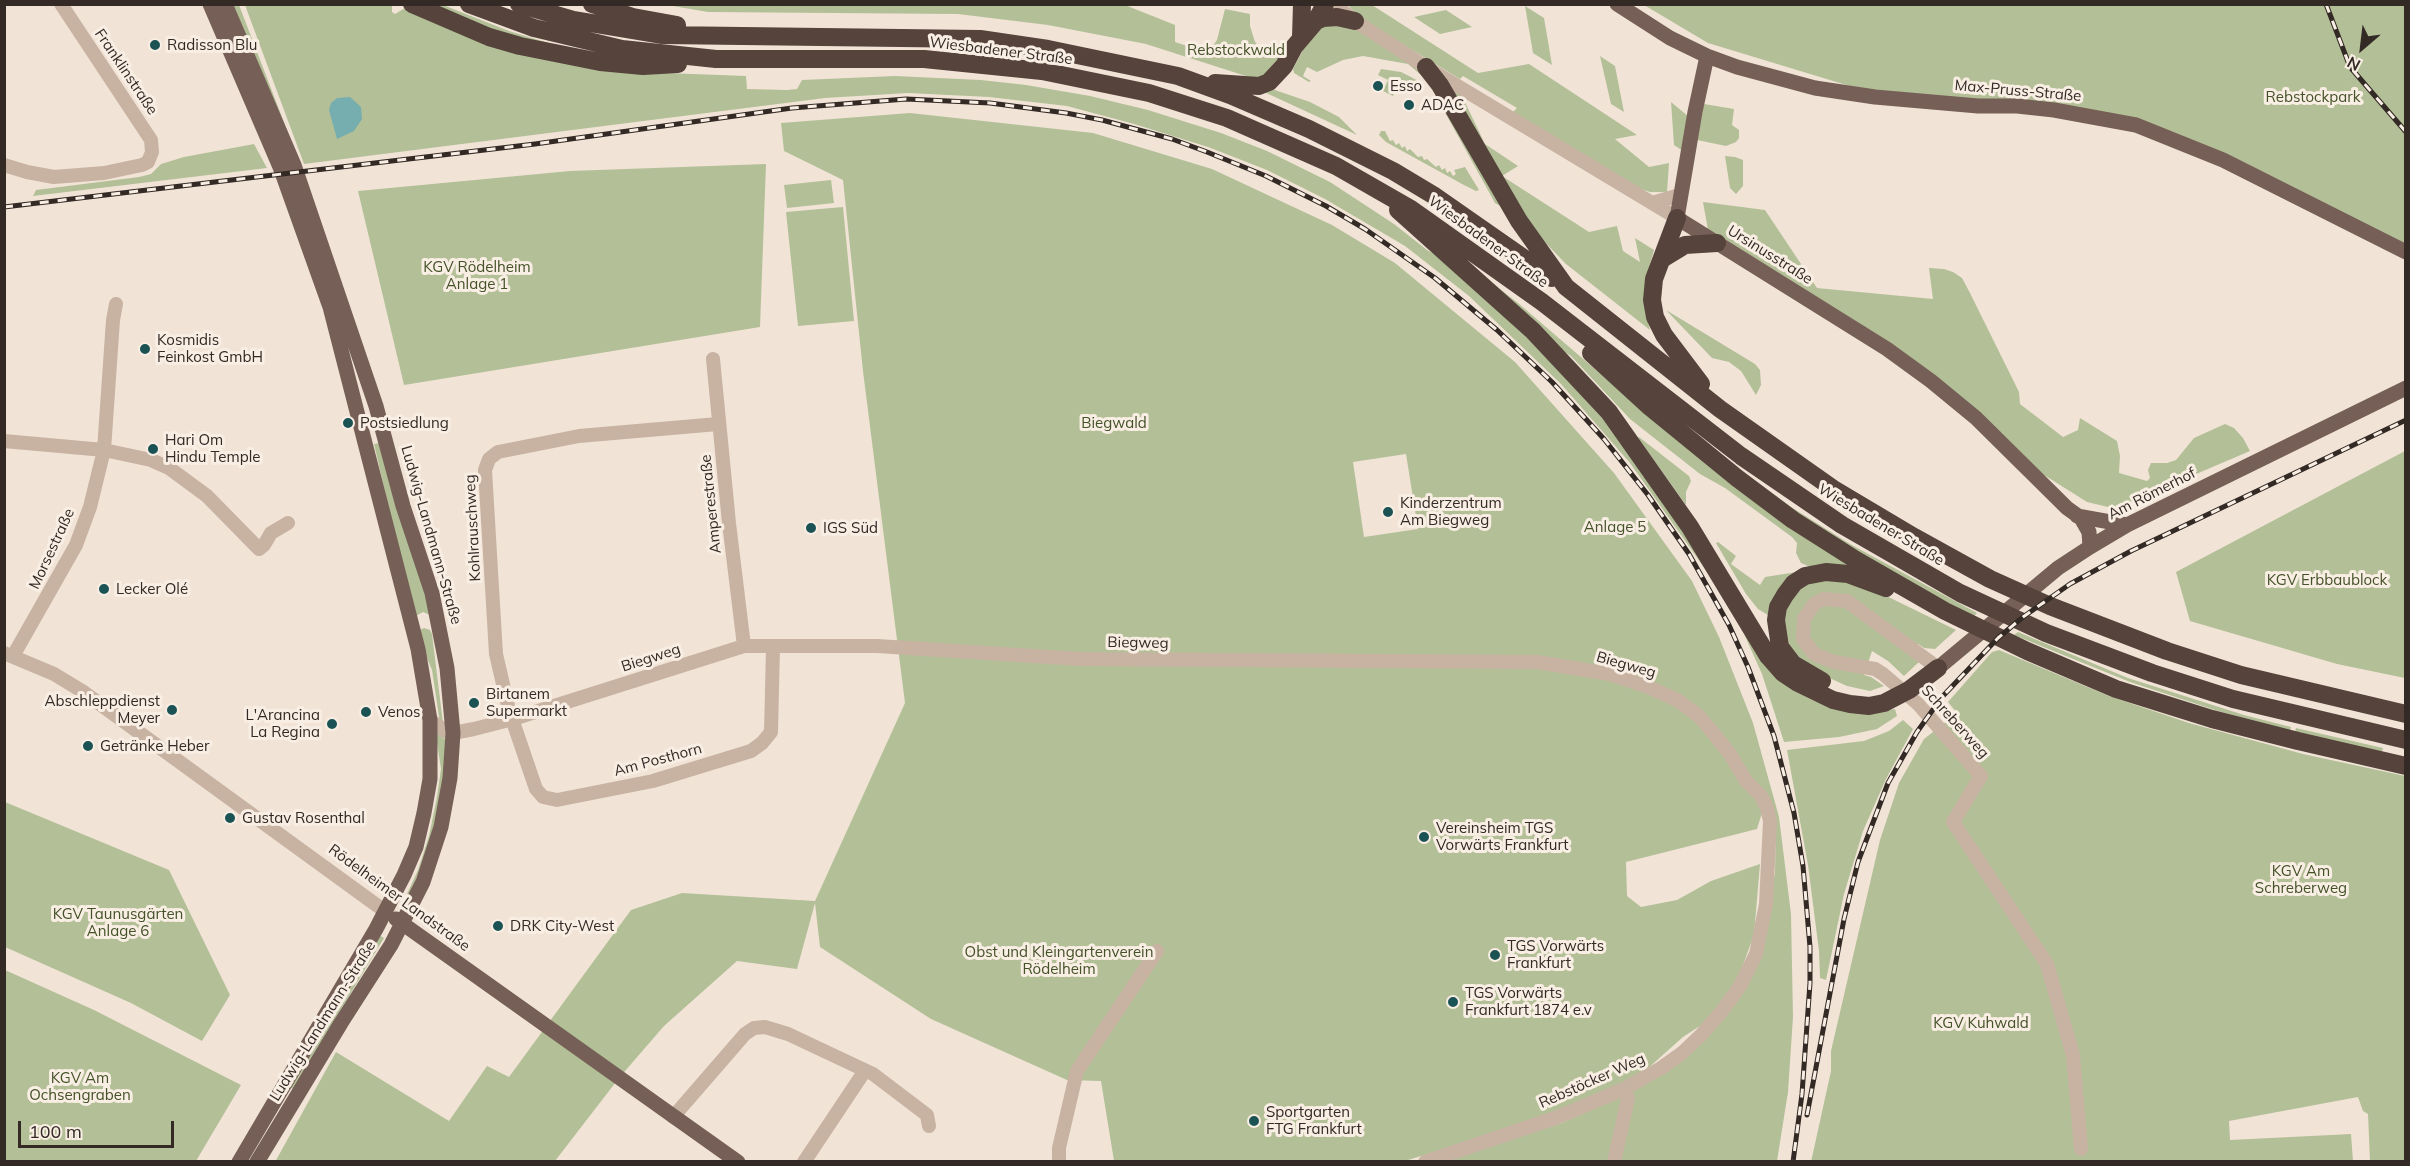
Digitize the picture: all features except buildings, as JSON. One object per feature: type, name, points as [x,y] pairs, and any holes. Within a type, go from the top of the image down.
[{"type":"highway","points":[[412,4],[489,37],[562,55],[642,66],[664,66],[716,59]]},
{"type":"highway","name":"Wiesbadener Straße","points":[[469,4],[569,38],[644,52],[716,59],[924,59],[1042,70],[1149,93],[1199,108],[1302,149],[1368,183],[1438,227],[1542,302],[1741,456],[1842,525],[1960,593],[2046,633],[2152,673],[2233,699],[2406,740]]},
{"type":"highway","name":"Wiesbadener Straße","points":[[519,4],[573,20],[663,35],[923,36],[980,39],[1048,48],[1178,76],[1230,95],[1309,129],[1393,171],[1433,195],[1566,287]]},
{"type":"highway","points":[[592,4],[633,17],[747,37]]},
{"type":"highway","points":[[1301,37],[1302,4]]},
{"type":"highway","points":[[1178,76],[1236,85],[1264,84],[1278,74],[1301,37],[1316,21],[1325,4]]},
{"type":"highway","points":[[1316,21],[1329,17],[1354,21]]},
{"type":"highway","points":[[1426,68],[1440,85],[1519,221],[1566,287],[1720,409]]},
{"type":"highway","points":[[1368,183],[1533,331],[1609,412],[1690,527],[1755,636],[1777,667],[1798,683],[1833,700],[1850,704],[1876,705],[1898,696],[1938,668]]},
{"type":"highway","points":[[1667,207],[1660,264],[1652,300],[1655,317],[1677,354],[1720,409]]},
{"type":"highway","points":[[1660,264],[1685,245],[1717,243]]},
{"type":"highway","points":[[1542,302],[1626,386],[1737,478],[1793,519],[1856,560],[1945,611],[2027,651],[2116,689],[2277,736],[2406,766]]},
{"type":"highway","name":"Wiesbadener Straße","points":[[1720,409],[1835,490],[1990,579],[2049,606],[2167,651],[2241,675],[2406,714]]},
{"type":"highway","points":[[1898,696],[1874,698],[1853,694],[1805,673],[1793,664],[1783,652],[1777,633],[1776,620],[1781,601],[1794,583],[1805,576],[1833,572],[1857,577],[1945,611]]},
{"type":"main road","name":"Ludwig-Landmann-Straße","points":[[210,4],[287,166]]},
{"type":"main road","name":"Ludwig-Landmann-Straße","points":[[225,4],[374,399],[403,506],[432,593],[440,632],[453,733],[450,778],[441,827],[423,882],[402,924],[257,1161]]},
{"type":"main road","name":"Max-Pruss-Straße","points":[[1617,4],[1670,38],[1707,56],[1773,77],[1825,89],[1886,98],[1978,106],[2017,106],[2054,110],[2136,125],[2223,160],[2406,252]]},
{"type":"main road","points":[[1667,207],[1683,180],[1707,56]]},
{"type":"main road","points":[[1667,207],[1683,180]]},
{"type":"main road","name":"Ludwig-Landmann-Straße","points":[[239,1161],[386,912],[416,847],[430,779],[430,720],[412,625],[330,307],[296,189]]},
{"type":"main road","name":"Ursinusstraße","points":[[1667,207],[1717,243],[1877,343],[1931,381],[1976,418],[2072,512],[2075,526],[2090,547]]},
{"type":"main road","name":"Am Römerhof","points":[[1938,668],[2058,568],[2090,547],[2127,525],[2406,388]]},
{"type":"main road","points":[[2072,512],[2127,525]]},
{"type":"main road","points":[[412,625],[418,618],[424,618],[440,632]]},
{"type":"main road","name":"Rödelheimer Landstraße","points":[[386,912],[738,1161]]},
{"type":"street","name":"Franklinstraße","points":[[4,165],[54,177],[104,173],[136,167],[148,162],[152,153],[151,140],[61,4]]},
{"type":"street","name":"Ursinusstraße","points":[[1334,4],[1354,21],[1426,68],[1667,207]]},
{"type":"street","name":"Morsestraße","points":[[9,654],[76,545],[90,507],[104,450],[116,304]]},
{"type":"street","name":"Amperestraße","points":[[713,358],[718,424],[744,646]]},
{"type":"street","name":"Kohlrauschweg","points":[[513,719],[496,654],[485,470],[489,459],[498,452],[579,436],[718,424]]},
{"type":"street","points":[[4,441],[104,450],[151,460],[169,468],[207,496],[259,549],[271,533],[288,523]]},
{"type":"street","name":"Schreberweg","points":[[1938,668],[1847,601],[1823,599],[1814,604],[1804,619],[1803,639],[1814,654],[1834,662],[1875,669],[1883,674],[1918,704],[1981,776],[1953,822],[2047,964],[2073,1055],[2081,1149]]},
{"type":"street","name":"Biegweg","points":[[453,733],[513,719],[744,646],[889,647],[1091,659],[1537,662],[1610,674],[1646,686],[1677,700],[1699,716],[1730,754],[1746,782],[1761,796],[1770,821],[1770,844]]},
{"type":"street","name":"Am Posthorn","points":[[513,719],[536,789],[543,797],[557,800],[653,781],[751,751],[762,743],[771,732],[773,647]]},
{"type":"street","name":"Rödelheimer Landstraße","points":[[9,654],[54,674],[82,691],[386,912]]},
{"type":"street","points":[[430,720],[445,731],[453,733]]},
{"type":"street","name":"Rebstöcker Weg","points":[[1425,1161],[1558,1117],[1624,1089],[1682,1053],[1722,1011],[1740,986],[1756,954],[1766,904],[1770,844]]},
{"type":"street","points":[[1059,1161],[1059,1148],[1077,1071],[1157,951]]},
{"type":"street","points":[[673,1116],[745,1034],[754,1028],[765,1027],[788,1034],[864,1072],[873,1074],[927,1115],[929,1126]]},
{"type":"street","points":[[804,1161],[864,1072]]},
{"type":"street","points":[[1614,1161],[1628,1098],[1624,1089]]},
{"type":"green space","points":[[231,5],[239,5],[295,151]]},
{"type":"green space","points":[[245,5],[392,5],[392,12],[395,14],[405,8],[474,39],[666,73],[746,76],[747,89],[787,90],[797,89],[802,80],[895,76],[981,80],[1026,85],[1090,96],[1148,110],[1221,133],[1267,151],[1330,182],[1394,224],[1438,256],[1554,357],[1642,465],[1766,663],[1883,711],[1895,709],[1897,716],[1877,729],[1839,737],[1784,742],[1762,674],[1744,634],[1710,576],[1630,463],[1561,384],[1469,296],[1405,246],[1325,199],[1267,170],[1208,147],[1067,106],[989,97],[908,93],[825,98],[304,164]]},
{"type":"green space","points":[[428,5],[443,5],[509,31],[568,49],[559,49],[480,27]]},
{"type":"green space","name":"Rebstockwald","points":[[667,5],[1125,5],[1175,25],[1175,42],[1206,52],[1217,40],[1225,9],[1250,14],[1250,26],[1255,42],[1265,53],[1279,58],[1276,66],[1262,76],[1252,78],[1146,44],[1048,25],[958,14],[708,12]]},
{"type":"green space","points":[[1348,5],[1372,5],[1478,73],[1529,64],[1637,135],[1615,139],[1649,167],[1669,163],[1667,192],[1650,192],[1635,187],[1513,112],[1517,108],[1463,76],[1460,79],[1361,19]]},
{"type":"green space","name":"Rebstockpark","points":[[1644,5],[2405,5],[2405,247],[2140,120],[1876,94],[1708,43]]},
{"type":"green space","points":[[1525,6],[1544,18],[1552,65],[1533,53]]},
{"type":"green space","points":[[1446,10],[1472,27],[1440,34],[1414,17]]},
{"type":"green space","points":[[1328,24],[1354,27],[1401,56],[1428,77],[1504,208],[1495,203],[1427,80],[1408,64],[1363,56],[1343,60],[1317,72],[1307,67],[1303,76],[1311,81],[1309,82],[1294,73],[1293,69],[1303,50],[1322,26]]},
{"type":"green space","points":[[1600,56],[1615,66],[1624,112],[1611,104]]},
{"type":"green space","points":[[1381,69],[1401,72],[1418,81],[1414,88],[1410,86],[1396,89],[1393,96],[1383,91],[1388,80],[1378,75]]},
{"type":"green space","points":[[1444,83],[1461,94],[1485,144],[1518,166],[1502,176],[1589,232],[1617,226],[1623,251],[1640,262],[1635,238],[1654,250],[1646,278],[1646,314],[1650,330],[1566,264],[1535,232]]},
{"type":"green space","points":[[1272,89],[1310,102],[1339,117],[1357,135],[1262,91]]},
{"type":"green space","points":[[1671,102],[1689,117],[1683,151],[1674,145]]},
{"type":"green space","points":[[1704,104],[1734,109],[1732,125],[1739,130],[1739,138],[1736,142],[1726,146],[1697,140]]},
{"type":"green space","points":[[910,113],[1093,133],[1212,169],[1332,225],[1395,263],[1515,362],[1614,473],[1692,581],[1719,637],[1753,723],[1779,817],[1791,914],[1793,1017],[1788,1092],[1777,1161],[1440,1161],[1562,1123],[1621,1096],[1709,1030],[1739,996],[1760,946],[1775,873],[1776,823],[1767,797],[1757,829],[1626,862],[1627,896],[1641,907],[1677,900],[1711,881],[1760,864],[1754,935],[1734,989],[1706,1022],[1683,1037],[1637,1078],[1596,1097],[1549,1116],[1405,1161],[1114,1161],[1101,1081],[1067,1080],[931,1019],[820,947],[815,903],[797,969],[737,961],[664,1026],[619,1078],[555,1161],[275,1162],[336,1052],[449,1121],[487,1066],[509,1077],[631,910],[682,893],[815,901],[905,703],[863,371],[843,180],[784,151],[781,123]],"holes":[[[1406,454],[1418,529],[1364,537],[1353,462]]]},
{"type":"green space","points":[[1381,131],[1385,131],[1390,141],[1393,140],[1396,145],[1399,143],[1402,148],[1405,146],[1407,151],[1410,149],[1418,157],[1422,156],[1424,160],[1427,159],[1436,167],[1439,165],[1442,170],[1445,168],[1447,173],[1450,171],[1453,176],[1456,174],[1454,170],[1465,167],[1479,190],[1476,191],[1462,184],[1386,142],[1379,135]]},
{"type":"green space","points":[[254,144],[267,168],[33,196],[36,190],[139,177],[151,174],[161,164],[184,157]]},
{"type":"green space","points":[[1725,156],[1743,160],[1743,186],[1736,194],[1730,188]]},
{"type":"green space","name":"KGV Rödelheim Anlage 1","points":[[766,164],[760,327],[404,385],[358,191],[570,171]]},
{"type":"green space","points":[[831,180],[834,203],[787,208],[784,185]]},
{"type":"green space","points":[[1703,202],[1765,210],[1817,288],[1933,299],[1929,268],[1953,272],[1962,278],[1970,293],[2019,392],[2020,404],[2063,437],[2078,430],[2080,418],[2117,441],[2120,456],[2119,473],[2147,481],[2150,478],[2148,470],[2151,463],[2167,463],[2176,460],[2194,438],[2225,424],[2234,428],[2250,451],[2119,507],[2087,502],[2041,473],[1974,408],[1928,370],[1854,320],[1708,230]]},
{"type":"green space","points":[[843,207],[854,321],[798,326],[786,212]]},
{"type":"green space","points":[[1469,265],[1518,303],[1653,419],[1869,575],[1801,563],[1796,553],[1797,543],[1792,537],[1725,488],[1700,474],[1630,419],[1571,356],[1557,347]]},
{"type":"green space","points":[[1666,310],[1755,364],[1760,370],[1761,385],[1756,395],[1741,371],[1729,362],[1712,358]]},
{"type":"green space","points":[[1638,438],[1689,476],[1691,481],[1686,492],[1686,505]]},
{"type":"green space","points":[[379,443],[420,573],[430,615],[423,612],[414,617],[374,444]]},
{"type":"green space","name":"KGV Erbbaublock","points":[[2405,451],[2405,678],[2337,664],[2190,621],[2176,572]]},
{"type":"green space","points":[[1725,459],[1791,507],[1850,544],[1977,613],[1974,616],[1910,583],[1819,530]]},
{"type":"green space","points":[[1718,542],[1736,556],[1731,564],[1760,585],[1765,577],[1797,572],[1771,617],[1758,609],[1746,594],[1716,543]]},
{"type":"green space","points":[[1824,577],[1870,588],[1956,630],[1935,649],[1924,648],[1918,644],[1911,653],[1920,661],[1904,676],[1888,661],[1872,651],[1864,675],[1884,686],[1870,691],[1847,686],[1812,670],[1786,645],[1783,611],[1804,583]]},
{"type":"green space","points":[[424,628],[430,630],[432,634],[443,723],[440,723],[432,670],[422,646],[420,630]]},
{"type":"green space","points":[[2018,632],[2128,678],[2244,715],[2291,727],[2290,731],[2218,711],[2130,682],[2014,635]]},
{"type":"green space","points":[[1999,650],[2109,696],[2189,723],[2303,754],[2405,776],[2405,1161],[2370,1161],[2368,1114],[2363,1111],[2358,1097],[2229,1121],[2230,1140],[2351,1134],[2353,1161],[1811,1162],[1831,1071],[1831,1051],[1880,840],[1899,783],[1924,739],[1957,713],[1948,702],[1992,652]]},
{"type":"green space","points":[[1903,720],[1913,729],[1886,779],[1863,831],[1844,894],[1826,980],[1820,978],[1819,951],[1808,865],[1787,750],[1864,741],[1889,731]]},
{"type":"green space","points":[[2296,728],[2383,748],[2382,752],[2295,732]]},
{"type":"green space","points":[[438,734],[448,741],[447,759],[435,826],[410,896],[407,894],[429,836],[437,797],[441,769],[436,736]]},
{"type":"green space","name":"KGV Taunusgärten Anlage 6","points":[[5,802],[169,870],[230,995],[202,1041],[131,1003],[5,947]]},
{"type":"green space","points":[[379,935],[384,938],[293,1089],[289,1087]]},
{"type":"green space","name":"KGV Am Ochsengraben","points":[[5,970],[94,1010],[241,1085],[196,1161],[5,1161]]},
{"type":"water","points":[[350,97],[361,107],[362,119],[354,131],[337,139],[329,110],[331,103],[337,98]]},
{"type":"railway","points":[[2326,4],[2350,67],[2406,132]]},
{"type":"railway","points":[[4,207],[535,144],[792,108],[906,99],[990,103],[1102,120],[1172,139],[1207,152],[1266,176],[1326,206],[1365,229],[1435,278],[1497,330],[1552,382],[1604,439],[1648,495],[1689,554],[1729,625],[1748,667],[1774,736],[1794,813],[1803,866],[1810,947],[1810,983],[1802,1094],[1793,1162]]},
{"type":"railway","points":[[1807,1115],[1844,919],[1858,862],[1888,783],[1917,732],[1942,697],[1998,638],[2023,617],[2070,584],[2131,551],[2406,420]]},
{"type":"place","name":"Radisson Blu","points":[[155,45]]},
{"type":"place","name":"Esso","points":[[1378,86]]},
{"type":"place","name":"ADAC","points":[[1409,105]]},
{"type":"place","name":"Kosmidis Feinkost GmbH","points":[[145,349]]},
{"type":"place","name":"Postsiedlung","points":[[348,423]]},
{"type":"place","name":"Hari Om Hindu Temple","points":[[153,449]]},
{"type":"place","name":"Kinderzentrum Am Biegweg","points":[[1388,512]]},
{"type":"place","name":"IGS Süd","points":[[811,528]]},
{"type":"place","name":"Lecker Olé","points":[[104,589]]},
{"type":"place","name":"Birtanem Supermarkt","points":[[474,703]]},
{"type":"place","name":"Abschleppdienst Meyer","points":[[172,710]]},
{"type":"place","name":"Venos","points":[[366,712]]},
{"type":"place","name":"L'Arancina La Regina","points":[[332,724]]},
{"type":"place","name":"Getränke Heber","points":[[88,746]]},
{"type":"place","name":"Gustav Rosenthal","points":[[230,818]]},
{"type":"place","name":"Vereinsheim TGS Vorwärts Frankfurt","points":[[1424,837]]},
{"type":"place","name":"DRK City-West","points":[[498,926]]},
{"type":"place","name":"TGS Vorwärts Frankfurt","points":[[1495,955]]},
{"type":"place","name":"TGS Vorwärts Frankfurt 1874 e.v","points":[[1453,1002]]},
{"type":"place","name":"Sportgarten FTG Frankfurt","points":[[1254,1121]]},
{"type":"park label","name":"Biegwald","points":[[1114,423]]},
{"type":"park label","name":"Anlage 5","points":[[1615,527]]},
{"type":"park label","name":"KGV Am Schreberweg","points":[[2301,880]]},
{"type":"park label","name":"Obst und Kleingartenverein Rödelheim","points":[[1059,960]]},
{"type":"park label","name":"KGV Kuhwald","points":[[1981,1023]]}]
